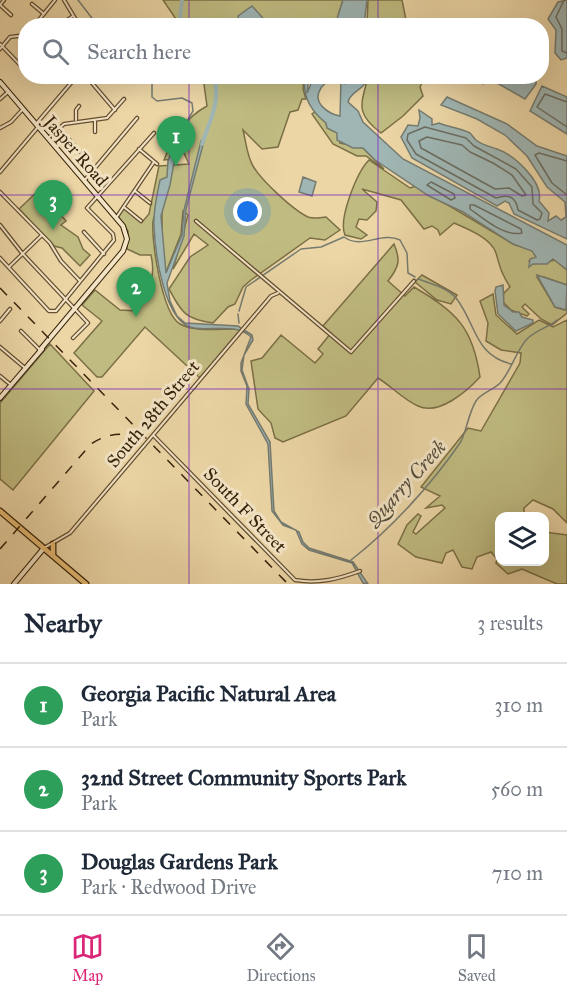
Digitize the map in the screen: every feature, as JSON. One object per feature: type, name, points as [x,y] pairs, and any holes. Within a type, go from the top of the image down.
[{"type":"main road","points":[[0,511],[86,584]]},
{"type":"main road","points":[[53,544],[53,555]]},
{"type":"street","points":[[4,0],[0,5],[11,15]]},
{"type":"street","points":[[40,18],[55,0]]},
{"type":"street","points":[[64,0],[73,16],[70,18]]},
{"type":"street","points":[[32,4],[44,14]]},
{"type":"street","points":[[18,36],[10,37],[1,46],[18,63]]},
{"type":"street","name":"Jasper Road","points":[[0,82],[125,229],[127,239],[123,251],[76,308]]},
{"type":"street","points":[[0,172],[71,84]]},
{"type":"street","points":[[93,84],[115,110]]},
{"type":"street","points":[[0,99],[8,92]]},
{"type":"street","points":[[48,138],[59,128],[76,121],[95,121],[107,118],[124,99]]},
{"type":"street","points":[[76,121],[79,106]]},
{"type":"street","points":[[0,128],[11,122],[23,109]]},
{"type":"street","points":[[84,181],[137,118]]},
{"type":"street","points":[[95,121],[95,132]]},
{"type":"street","points":[[59,128],[80,152]]},
{"type":"street","points":[[0,258],[52,313],[81,282],[114,240],[107,228],[87,208],[154,133]]},
{"type":"street","points":[[116,218],[156,163],[140,149]]},
{"type":"street","points":[[135,191],[150,203]]},
{"type":"street","points":[[0,192],[42,235],[61,261],[81,282]]},
{"type":"street","points":[[125,208],[141,221]]},
{"type":"street","points":[[196,221],[278,293],[351,352],[414,281]]},
{"type":"street","points":[[0,225],[22,253],[67,298],[88,323],[74,338]]},
{"type":"street","points":[[84,232],[104,254]]},
{"type":"street","points":[[9,267],[42,235]]},
{"type":"street","name":"South 28th Street","points":[[44,548],[70,533],[239,332],[271,296],[278,293]]},
{"type":"street","points":[[0,398],[76,308]]},
{"type":"street","points":[[0,321],[10,309]]},
{"type":"street","points":[[21,331],[40,350]]},
{"type":"street","points":[[0,347],[25,368]]},
{"type":"street","points":[[0,376],[11,385]]},
{"type":"street","name":"South F Street","points":[[153,435],[295,580],[306,583],[326,583],[358,571]]},
{"type":"street","points":[[14,584],[44,548]]},
{"type":"shaded area","points":[[163,0],[343,0],[337,18],[175,18]]},
{"type":"shaded area","points":[[368,0],[402,0],[406,18],[367,18]]},
{"type":"shaded area","points":[[204,84],[303,84],[306,99],[302,99],[298,110],[290,112],[278,147],[262,149],[243,130],[247,149],[257,172],[286,201],[308,217],[326,217],[340,230],[325,240],[310,238],[251,280],[243,287],[235,304],[228,307],[213,323],[185,314],[169,289],[190,257],[208,245],[194,234],[173,269],[188,215],[183,211],[181,234],[166,272],[162,248],[162,205],[154,219],[154,244],[163,292],[174,317],[186,327],[210,330],[241,329],[200,378],[145,327],[102,377],[97,377],[74,353],[102,321],[82,305],[95,290],[120,310],[138,311],[146,298],[153,270],[151,255],[140,255],[127,249],[128,231],[116,215],[124,206],[143,221],[149,214],[159,166],[189,164],[183,151],[176,159],[164,160],[180,129],[192,116],[207,106]]},
{"type":"shaded area","points":[[366,84],[422,84],[420,87],[423,96],[381,133],[367,120],[362,102]]},
{"type":"shaded area","points":[[315,112],[326,123],[327,128],[338,133],[340,143],[363,148],[384,169],[366,156],[357,156],[333,144],[312,114]]},
{"type":"shaded area","points":[[369,160],[410,188],[416,186],[513,244],[532,250],[536,257],[529,261],[533,264],[556,260],[567,270],[567,285],[544,277],[537,277],[555,307],[565,310],[567,307],[567,313],[552,325],[541,319],[525,304],[522,307],[529,314],[527,316],[511,310],[502,301],[504,293],[510,287],[496,253],[489,243],[478,234],[454,223],[440,235],[438,230],[432,226],[424,229],[401,200],[362,189],[377,202],[376,211],[367,220],[359,219],[356,227],[367,235],[361,239],[345,235],[346,207],[359,175]]},
{"type":"shaded area","points":[[39,190],[66,221],[61,225],[78,237],[83,249],[90,255],[80,266],[62,248],[54,246],[19,209]]},
{"type":"shaded area","points":[[394,244],[398,263],[388,281],[405,296],[414,287],[451,313],[467,333],[473,345],[480,377],[468,389],[435,408],[418,406],[378,378],[346,416],[283,442],[275,438],[271,423],[258,409],[251,361],[262,358],[281,335],[315,363],[323,354],[318,349],[331,333],[323,326]]},
{"type":"shaded area","points":[[422,275],[457,295],[451,304],[437,300],[415,282]]},
{"type":"shaded area","points":[[493,294],[496,315],[517,334],[539,320],[553,327],[567,320],[567,523],[553,509],[533,500],[524,508],[524,512],[495,512],[495,557],[491,552],[477,557],[472,569],[462,567],[453,550],[446,553],[442,563],[416,557],[398,544],[407,525],[418,514],[421,516],[413,532],[416,534],[445,508],[442,505],[426,508],[440,496],[421,487],[468,428],[481,431],[520,363],[521,353],[501,350],[486,341],[488,323],[480,301]]},
{"type":"shaded area","points":[[50,344],[94,391],[13,490],[0,479],[0,403]]},
{"type":"shaded area","points":[[549,533],[567,535],[567,584],[557,584],[522,569],[508,574],[499,566],[549,566]]},
{"type":"water","points":[[343,0],[367,0],[365,18],[337,18]]},
{"type":"water","points":[[567,0],[567,58],[561,60],[555,53],[556,30],[549,18],[558,2]]},
{"type":"water","points":[[252,6],[263,18],[238,18]]},
{"type":"water","points":[[304,84],[308,84],[307,93],[311,84],[325,84],[318,93],[320,103],[331,113],[340,116],[341,84],[364,84],[348,102],[358,111],[363,122],[403,159],[567,245],[567,270],[553,259],[547,264],[533,264],[529,267],[530,259],[536,257],[532,251],[513,244],[463,212],[429,196],[375,160],[363,148],[353,148],[337,140],[337,133],[327,128],[326,123],[309,103]]},
{"type":"water","points":[[499,84],[536,84],[525,99]]},
{"type":"water","points":[[542,86],[567,97],[567,134],[530,111]]},
{"type":"water","points":[[447,97],[507,124],[537,146],[567,156],[567,239],[514,214],[509,203],[505,201],[497,206],[412,158],[401,137],[408,125],[418,126],[419,110],[432,119],[432,125],[439,123],[466,131],[481,143],[511,157],[526,170],[537,186],[539,201],[549,213],[548,221],[556,216],[561,220],[566,217],[565,202],[547,187],[527,156],[505,135],[477,119],[441,105]]},
{"type":"water","points":[[180,130],[170,185],[161,216],[166,273],[182,235],[184,210],[201,141],[204,141],[186,209],[184,236],[167,283],[170,301],[177,316],[185,323],[238,326],[252,335],[253,340],[244,355],[251,337],[238,330],[201,329],[184,324],[175,314],[168,301],[163,285],[155,238],[155,209],[160,180],[167,177],[168,161]]},
{"type":"water","points":[[303,177],[316,182],[312,196],[299,192]]},
{"type":"water","points":[[537,275],[567,285],[566,310],[555,307]]},
{"type":"water","points":[[503,285],[504,305],[513,312],[519,312],[522,317],[533,320],[533,323],[516,331],[498,314],[495,291],[496,287]]},
{"type":"water","points":[[244,355],[242,370],[249,389],[248,404],[270,442],[274,511],[281,522],[294,529],[283,525],[272,511],[268,444],[246,404],[247,386],[241,371]]},
{"type":"water","points":[[296,530],[309,548],[353,562],[368,584],[363,583],[352,563],[309,550],[302,544]]},
{"type":"waterway","points":[[78,0],[92,18]]},
{"type":"waterway","points":[[181,18],[182,0]]},
{"type":"waterway","points":[[152,84],[152,97],[157,101],[182,98],[192,103],[193,111],[180,133]]},
{"type":"waterway","points":[[202,144],[215,102],[216,84]]},
{"type":"waterway","points":[[239,311],[246,287],[301,249],[321,247],[344,237],[358,242],[386,238],[400,240],[407,253],[408,273],[415,277]]},
{"type":"waterway","points":[[418,279],[453,294],[483,346],[499,360],[511,364]]},
{"type":"waterway","points":[[238,314],[239,323]]},
{"type":"waterway","name":"Quarry Creek","points":[[351,560],[410,506],[449,459],[462,439],[476,401],[501,382],[527,339],[557,320]]},
{"type":"waterway","points":[[218,360],[222,356]]},
{"type":"waterway","points":[[193,390],[196,387]]},
{"type":"waterway","points":[[174,412],[177,409]]},
{"type":"waterway","points":[[166,422],[171,416]]},
{"type":"railway","points":[[0,288],[288,584]]},
{"type":"railway","points":[[0,549],[91,444],[105,437],[119,434],[139,438],[146,442]]},
{"type":"place","name":"Georgia Pacific Natural Area","points":[[176,166]]},
{"type":"place","name":"Douglas Gardens Park","points":[[53,230]]},
{"type":"place","name":"32nd Street Community Sports Park","points":[[136,317]]}]
